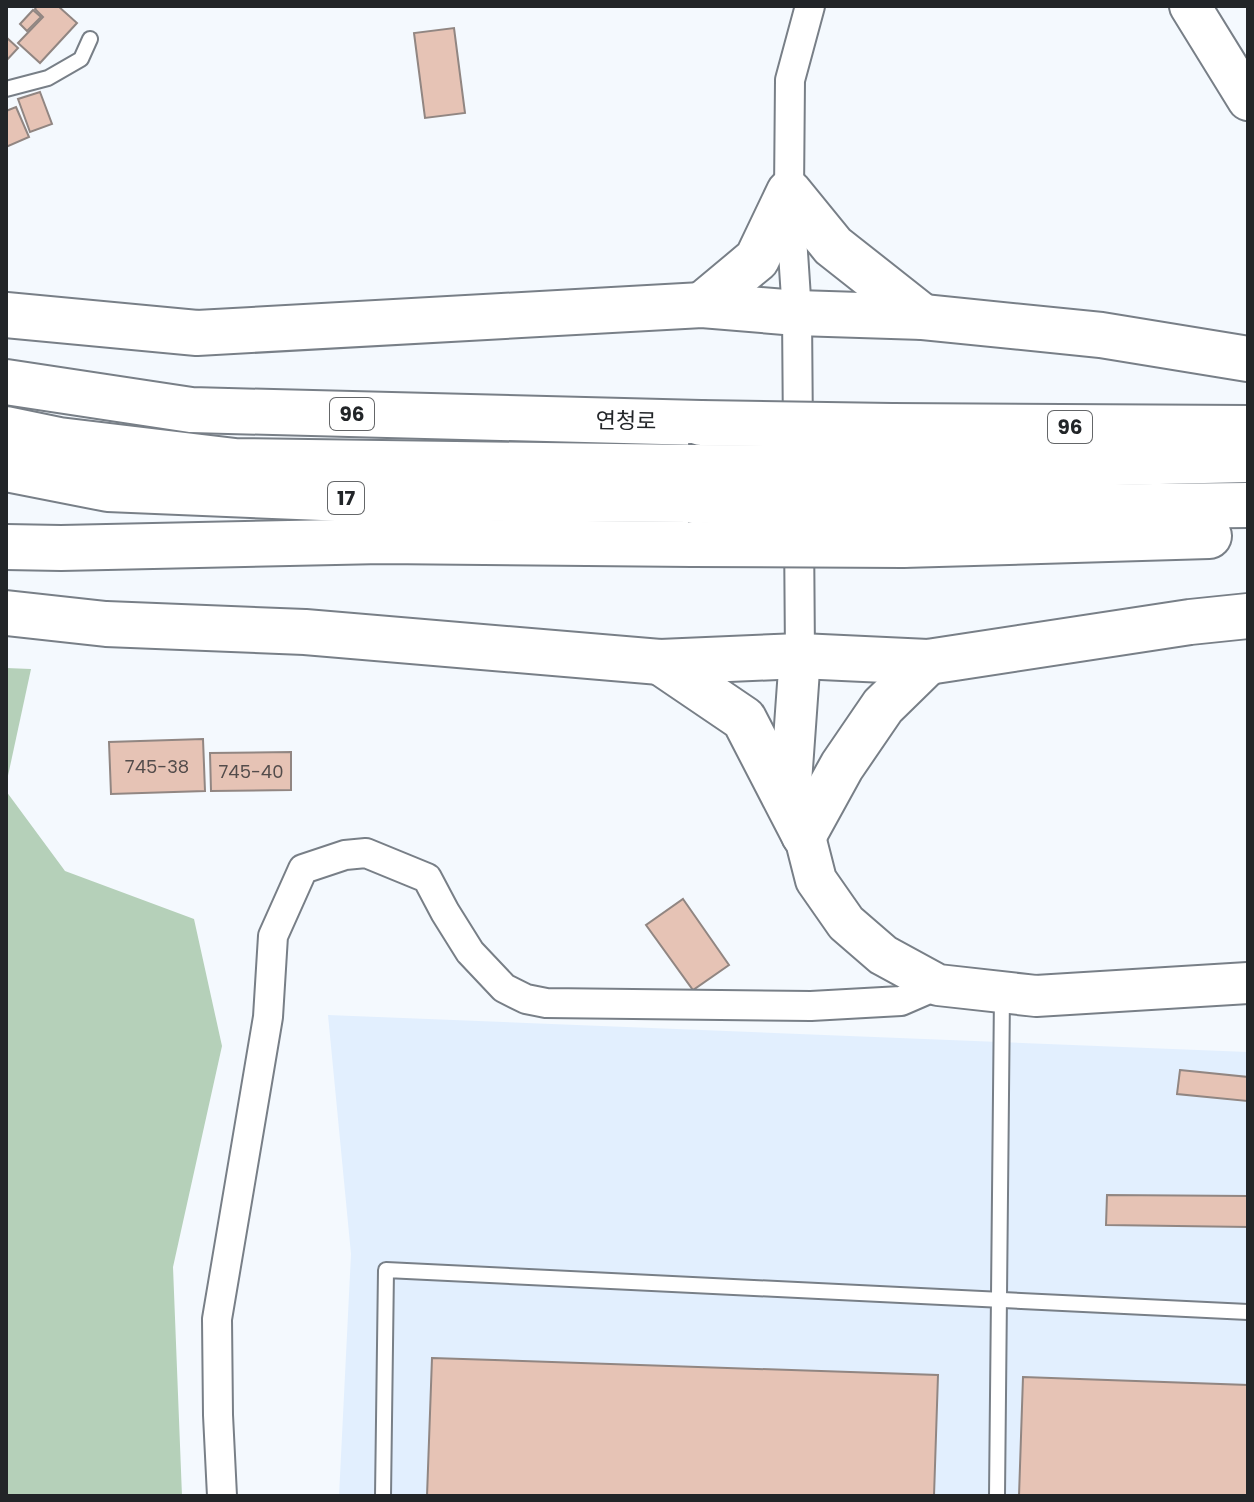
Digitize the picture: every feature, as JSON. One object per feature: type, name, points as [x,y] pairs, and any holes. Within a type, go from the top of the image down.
[{"type":"highway","points":[[702,305],[757,259],[789,192],[833,246],[923,317]]},
{"type":"highway","points":[[6,315],[197,333],[702,305],[797,313],[923,317],[1101,335],[1248,359]]},
{"type":"highway","name":"연청로","points":[[6,382],[191,410],[701,423],[1248,428]]},
{"type":"highway","name":"연청로","points":[[6,429],[59,440],[235,461],[688,483]]},
{"type":"highway","points":[[6,547],[382,541],[692,544],[896,508],[1248,460]]},
{"type":"highway","name":"17","points":[[6,469],[108,489],[322,498],[688,483]]},
{"type":"highway","points":[[688,483],[896,508],[1248,534]]},
{"type":"highway","points":[[896,508],[1248,505]]},
{"type":"highway","points":[[6,613],[106,624],[305,632],[660,662],[800,656],[928,662],[1175,624],[1248,616]]},
{"type":"highway","points":[[660,662],[744,719],[804,835]]},
{"type":"highway","points":[[804,835],[842,766],[883,706],[928,662]]},
{"type":"street","points":[[810,6],[790,80],[789,192],[797,313],[800,656],[791,782],[816,880],[846,923],[883,955],[938,985],[1036,996],[1248,983]]},
{"type":"street","points":[[1190,6],[1248,100]]},
{"type":"street","points":[[222,1496],[217,1319],[268,1017],[273,936],[303,869],[345,855],[366,853],[427,878],[470,952],[504,988],[526,999],[546,1003],[811,1006],[901,1001],[938,985]]},
{"type":"lane","points":[[6,89],[48,78],[81,59],[90,39]]},
{"type":"lane","points":[[997,1496],[1002,993]]},
{"type":"lane","points":[[383,1496],[386,1270],[1248,1312]]},
{"type":"shaded area","points":[[328,1015],[1248,1052],[1248,1496],[339,1496],[351,1254]]},
{"type":"green space","points":[[6,668],[31,669],[6,785]]},
{"type":"green space","points":[[6,791],[65,871],[194,919],[222,1046],[173,1267],[182,1496],[6,1496]]},
{"type":"building","points":[[37,6],[58,6],[77,23],[40,63],[18,43],[43,17],[35,9]]},
{"type":"building","points":[[33,10],[41,17],[27,31],[20,24]]},
{"type":"building","points":[[454,28],[465,113],[425,118],[414,33]]},
{"type":"building","points":[[6,37],[18,48],[6,61]]},
{"type":"building","points":[[40,92],[52,124],[30,132],[18,99]]},
{"type":"building","points":[[16,107],[29,137],[6,147],[6,111]]},
{"type":"building","points":[[203,739],[205,791],[111,794],[109,742]]},
{"type":"building","points":[[291,752],[291,790],[211,791],[210,753]]},
{"type":"building","points":[[683,899],[729,965],[693,990],[646,925]]},
{"type":"building","points":[[1180,1070],[1248,1077],[1247,1101],[1177,1094]]},
{"type":"building","points":[[1107,1195],[1248,1196],[1248,1227],[1106,1225]]},
{"type":"building","points":[[432,1358],[938,1375],[934,1496],[427,1496]]},
{"type":"building","points":[[1023,1377],[1248,1385],[1248,1496],[1019,1496]]}]
